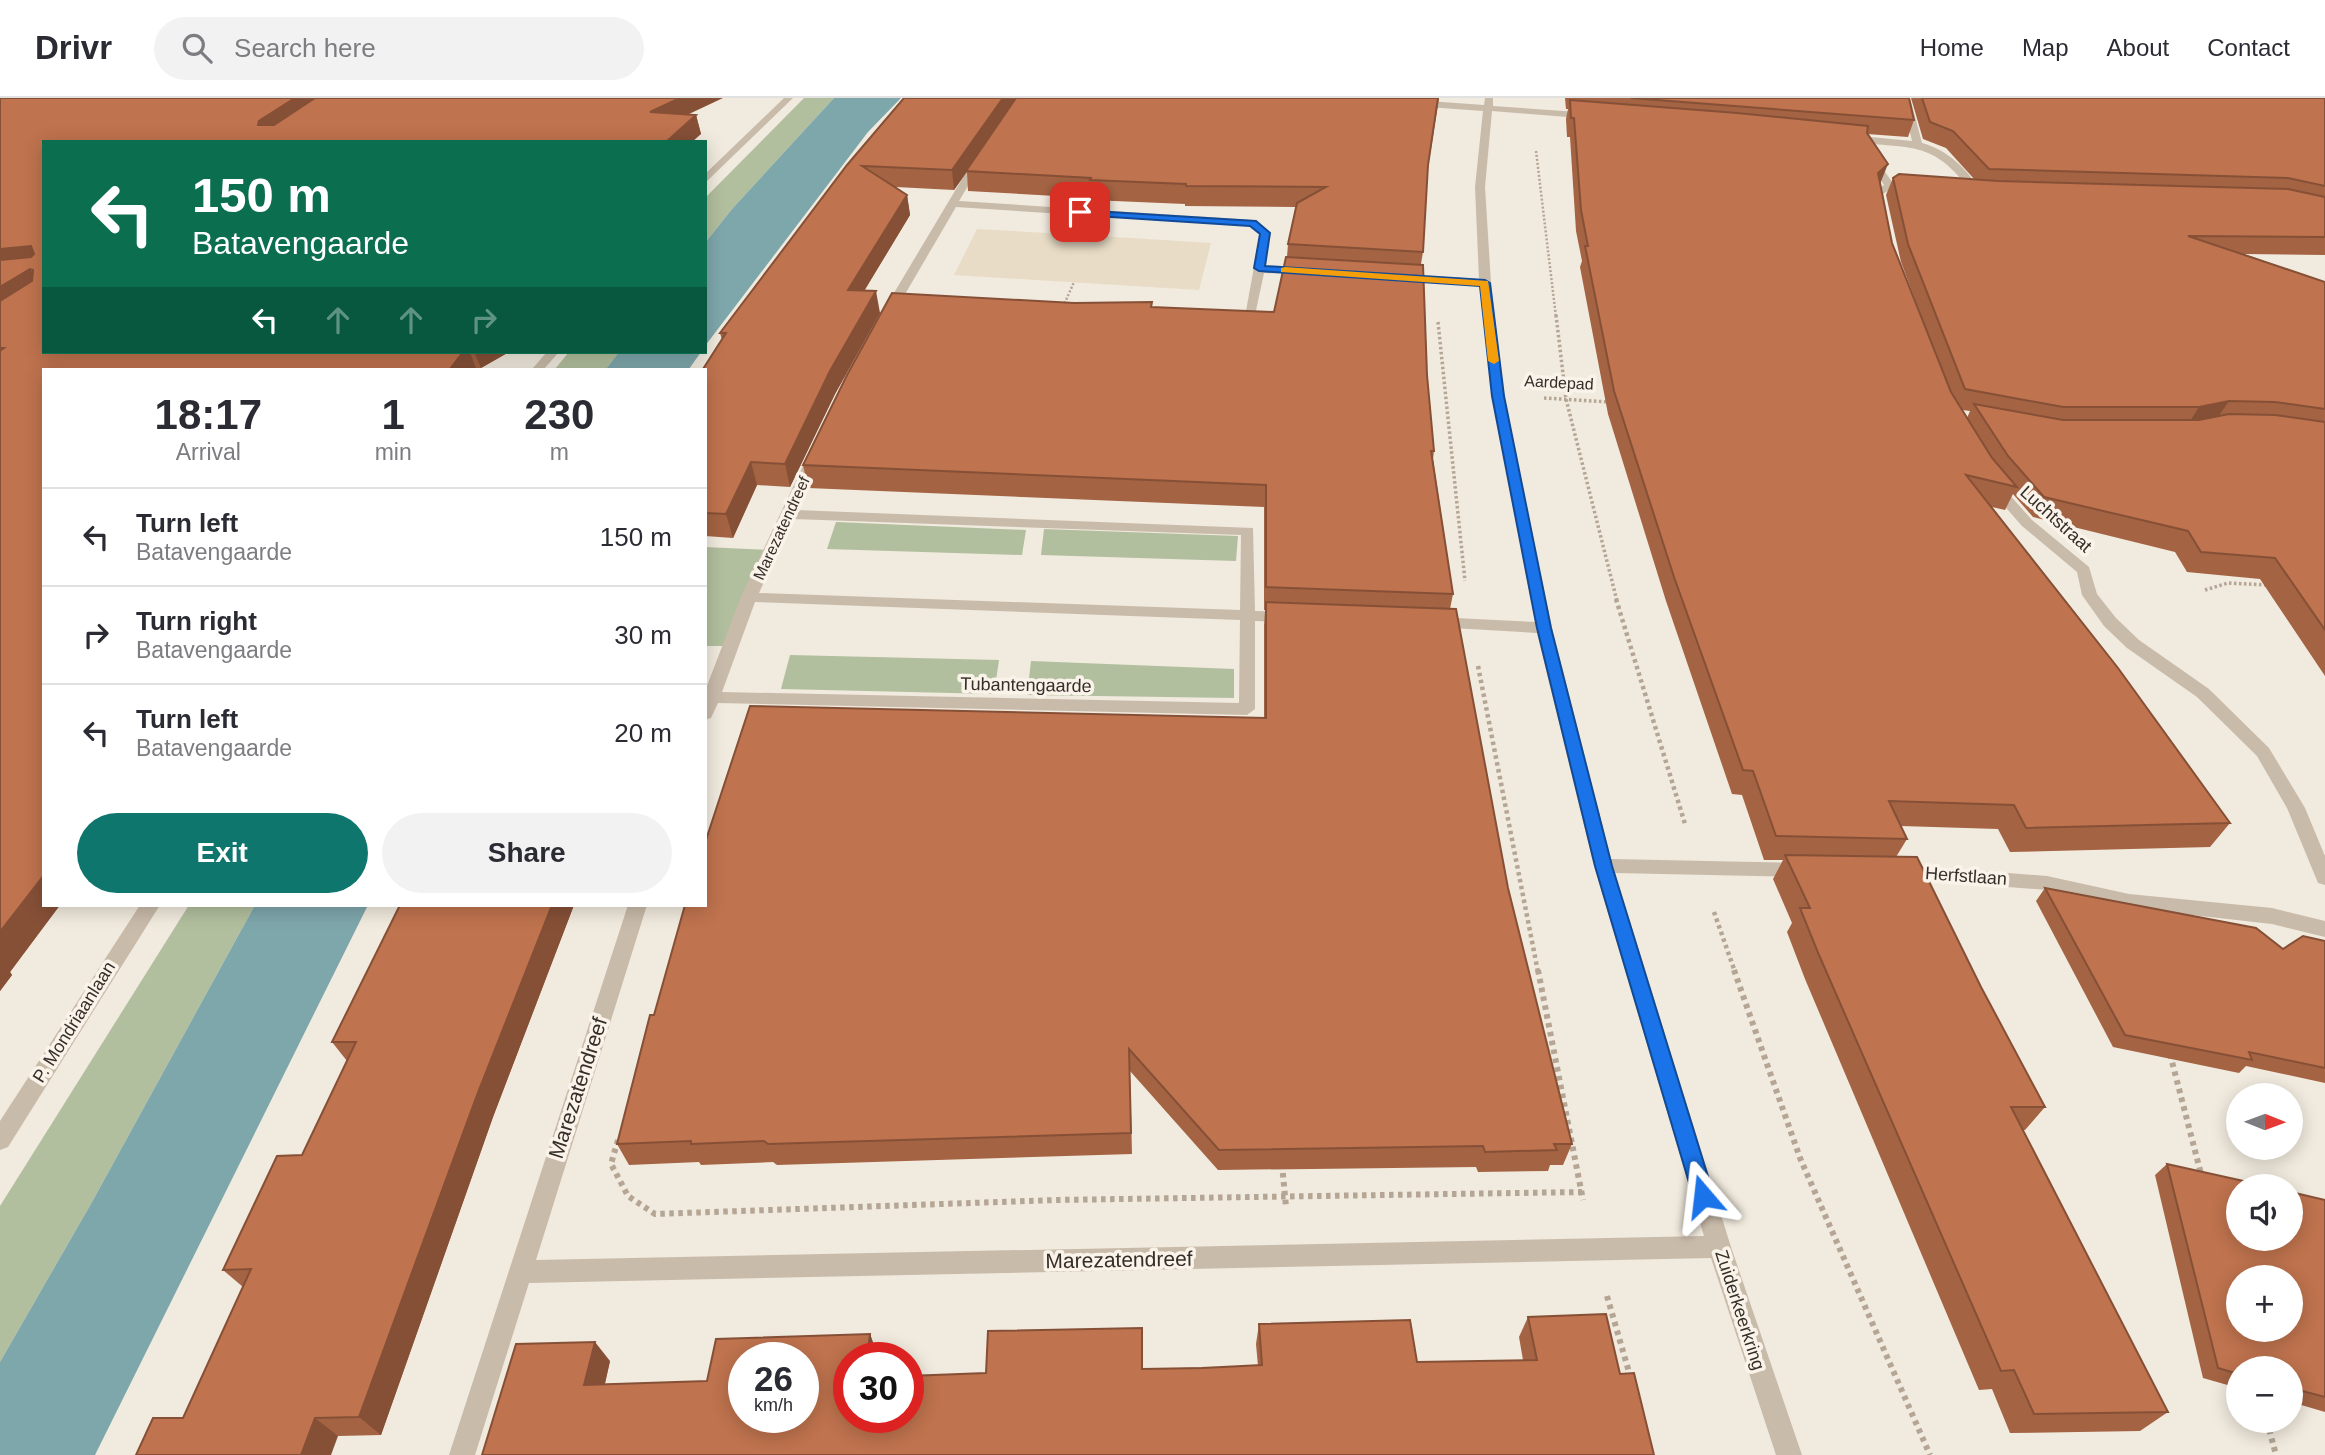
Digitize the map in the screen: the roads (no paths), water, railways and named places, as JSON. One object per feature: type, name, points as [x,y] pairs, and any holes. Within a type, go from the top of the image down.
[{"type":"street","points":[[707,178],[789,98]]},
{"type":"street","points":[[1906,98],[1917,142]]},
{"type":"street","points":[[1404,102],[1488,103],[1538,112],[1604,117]]},
{"type":"street","name":"Zuiderkeerkring","points":[[1488,103],[1480,187],[1485,283],[1498,396],[1544,628],[1603,866],[1719,1247],[1788,1455]]},
{"type":"street","points":[[1832,136],[1871,141],[1917,142],[1941,152],[1977,192]]},
{"type":"street","points":[[1871,141],[1866,146],[1867,152],[1897,186],[1878,193],[1885,228]]},
{"type":"street","points":[[884,320],[900,300],[952,204],[989,145]]},
{"type":"street","points":[[1964,191],[1990,193]]},
{"type":"street","points":[[952,204],[1253,223],[1265,233],[1251,313],[1239,318],[1212,316]]},
{"type":"street","points":[[1259,268],[1313,272]]},
{"type":"street","points":[[1380,276],[1485,283]]},
{"type":"street","points":[[539,368],[551,354]]},
{"type":"street","name":"Marezatendreef","points":[[707,708],[749,597],[820,446]]},
{"type":"street","name":"Luchtstraat","points":[[1982,469],[2010,506],[2084,570],[2090,595],[2110,622],[2133,644],[2203,693],[2263,752],[2296,808],[2325,877]]},
{"type":"street","name":"Tubantengaarde","points":[[711,697],[1247,709],[1248,531],[786,514]]},
{"type":"street","points":[[749,597],[1302,617]]},
{"type":"street","points":[[1414,621],[1544,628]]},
{"type":"street","points":[[1603,866],[1819,870]]},
{"type":"street","name":"Herfstlaan","points":[[1886,872],[1939,873],[2047,883],[2129,901],[2272,916],[2325,929]]},
{"type":"street","name":"P. Mondriaanlaan","points":[[0,1140],[118,951],[149,907]]},
{"type":"street","name":"Marezatendreef","points":[[462,1455],[636,907]]},
{"type":"street","name":"Marezatendreef","points":[[520,1272],[1719,1247]]},
{"type":"water","points":[[834,98],[901,98],[868,132],[707,343],[707,240],[732,209]]},
{"type":"water","points":[[617,354],[700,354],[690,368],[607,368]]},
{"type":"water","points":[[254,907],[367,907],[95,1455],[0,1455],[0,1362],[92,1202]]}]
